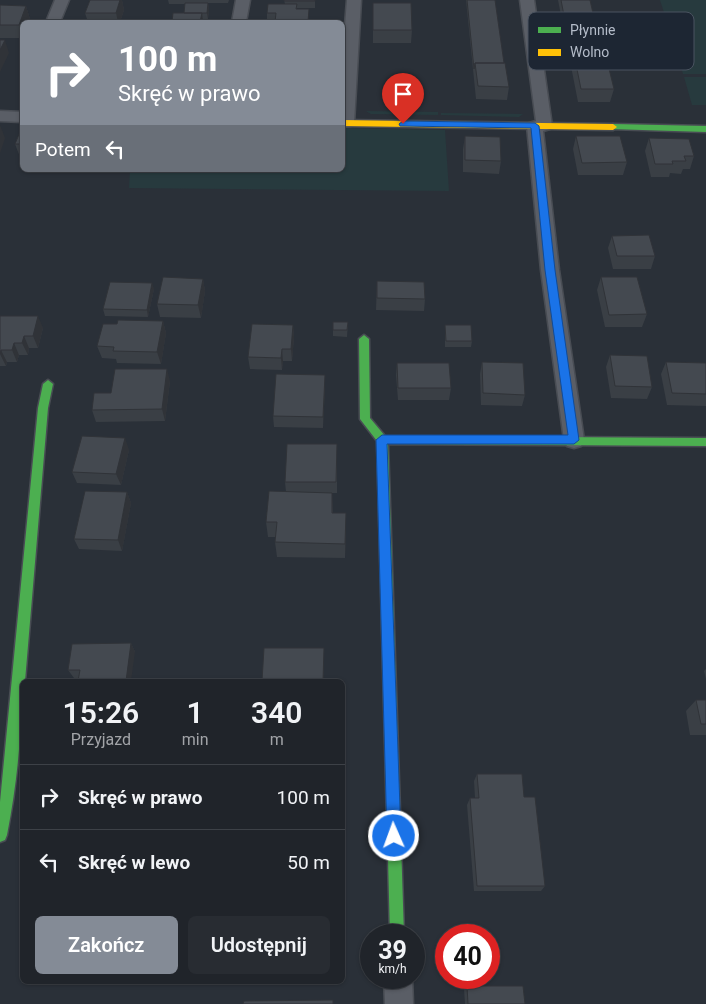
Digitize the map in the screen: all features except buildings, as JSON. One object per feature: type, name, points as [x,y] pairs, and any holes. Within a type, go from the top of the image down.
[{"type":"street","points":[[54,20],[62,0]]},
{"type":"street","points":[[239,20],[243,0]]},
{"type":"street","points":[[345,111],[354,0]]},
{"type":"street","points":[[526,0],[528,19]]},
{"type":"street","points":[[533,70],[550,270],[574,440]]},
{"type":"street","points":[[0,116],[20,116]]},
{"type":"street","points":[[345,123],[706,129]]},
{"type":"street","points":[[364,339],[366,419],[382,440],[397,924]]},
{"type":"street","points":[[0,835],[9,792],[43,408],[48,384]]},
{"type":"street","points":[[382,440],[706,442]]},
{"type":"street","points":[[398,989],[399,1004]]},
{"type":"green space","points":[[660,0],[706,0],[706,74],[683,74],[682,70],[694,70],[694,12],[664,12]]},
{"type":"green space","points":[[684,77],[706,77],[706,105],[692,105]]},
{"type":"green space","points":[[366,111],[438,112],[438,115],[371,114]]},
{"type":"green space","points":[[441,113],[523,114],[519,117],[441,115]]},
{"type":"green space","points":[[345,128],[445,130],[449,191],[129,188],[130,172],[345,172]]},
{"type":"traffic: fast","points":[[613,127],[706,129]]},
{"type":"traffic: fast","points":[[364,339],[365,419],[382,440],[397,924]]},
{"type":"traffic: fast","points":[[0,835],[9,792],[43,408],[48,384]]},
{"type":"traffic: fast","points":[[382,440],[706,442]]},
{"type":"traffic: slow","points":[[345,123],[613,127]]},
{"type":"route","points":[[394,836],[382,440],[574,440],[550,270],[535,126],[403,124]]}]
